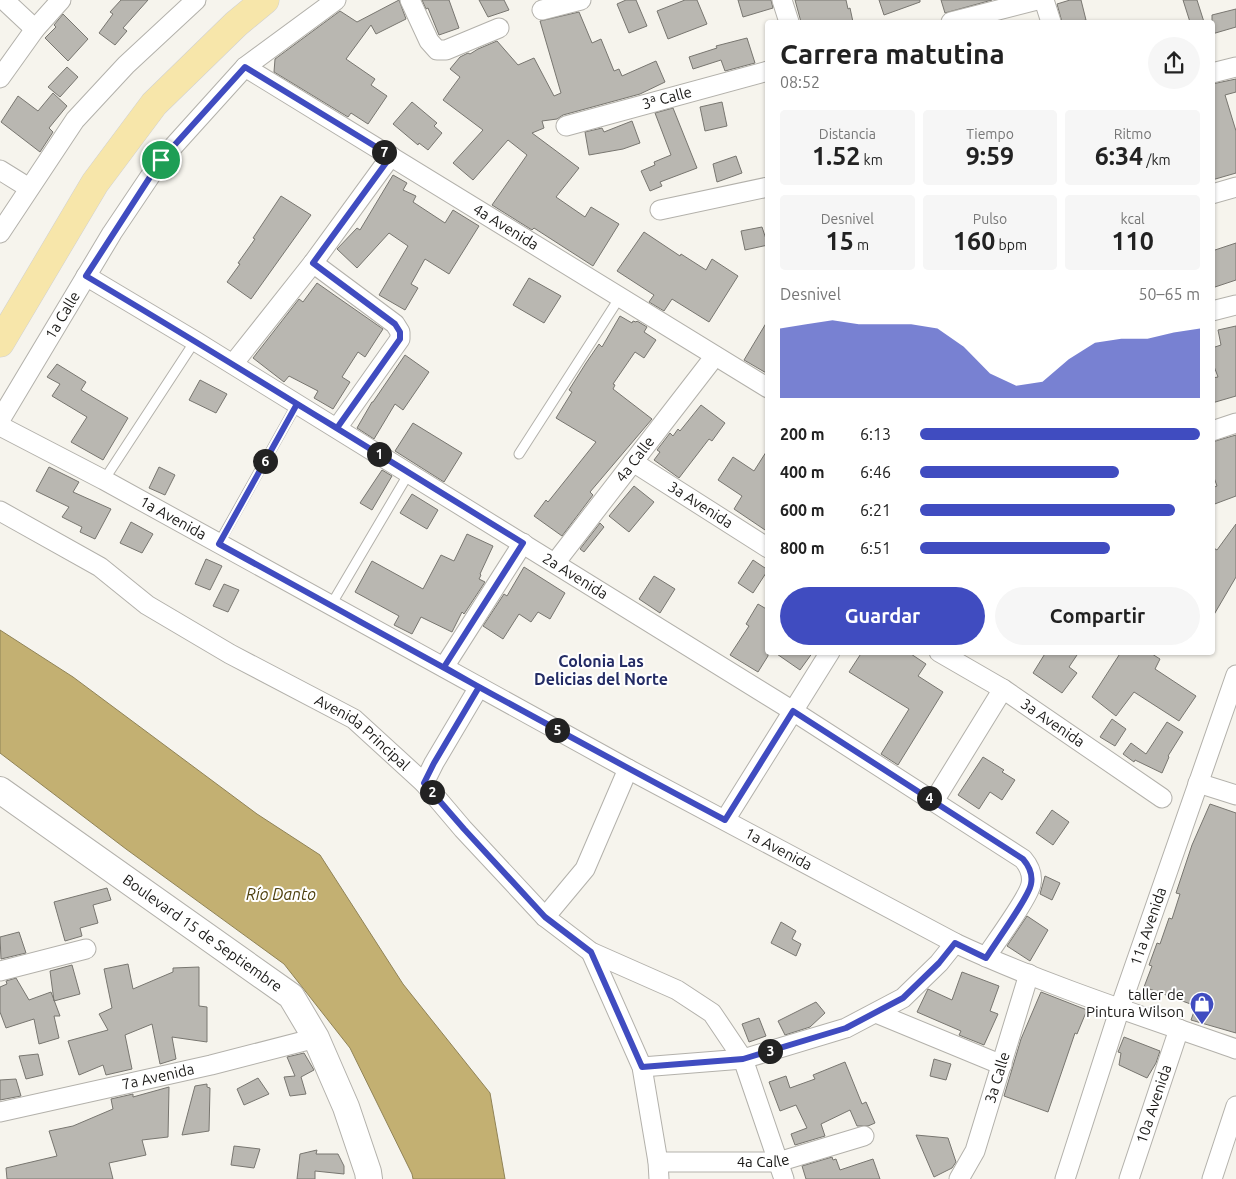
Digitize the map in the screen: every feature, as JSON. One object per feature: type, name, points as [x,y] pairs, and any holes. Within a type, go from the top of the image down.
[{"type":"main road","points":[[0,343],[95,183],[154,104],[236,24],[265,0]]},
{"type":"street","points":[[4,0],[35,29]]},
{"type":"street","points":[[0,78],[35,29],[61,0]]},
{"type":"street","points":[[0,233],[75,120],[126,65],[196,0]]},
{"type":"street","name":"1a Calle","points":[[0,420],[86,276],[161,160],[245,67],[336,0]]},
{"type":"street","points":[[410,0],[429,41],[437,50],[446,50],[499,28]]},
{"type":"street","points":[[542,10],[581,0]]},
{"type":"street","points":[[782,0],[788,20]]},
{"type":"street","points":[[958,20],[1037,0]]},
{"type":"street","points":[[1044,0],[1049,20]]},
{"type":"street","name":"4a Avenida","points":[[245,67],[765,386]]},
{"type":"street","points":[[1215,72],[1236,67]]},
{"type":"street","name":"3ª Calle","points":[[566,126],[765,72]]},
{"type":"street","points":[[233,364],[313,263],[391,156]]},
{"type":"street","points":[[0,170],[29,188]]},
{"type":"street","points":[[1215,193],[1236,187]]},
{"type":"street","points":[[660,210],[765,188]]},
{"type":"street","points":[[313,263],[395,324],[400,332],[400,339],[337,428]]},
{"type":"street","name":"2a Avenida","points":[[86,276],[233,364],[523,543],[793,711],[1023,859],[1032,877],[1030,890],[986,958]]},
{"type":"street","points":[[1215,310],[1236,305]]},
{"type":"street","name":"4a Calle","points":[[555,563],[715,356]]},
{"type":"street","points":[[1215,430],[1236,423]]},
{"type":"street","name":"1a Avenida","points":[[0,426],[104,480],[628,769],[955,943],[986,958],[1120,1008]]},
{"type":"street","name":"3a Avenida","points":[[633,462],[765,546]]},
{"type":"street","name":"Avenida Principal","points":[[0,511],[100,567],[147,605],[222,649],[354,719],[424,783],[545,917],[591,952],[677,990],[712,1013],[743,1059],[781,1171]]},
{"type":"street","points":[[444,667],[523,543]]},
{"type":"street","points":[[725,820],[828,655]]},
{"type":"street","name":"3a Avenida","points":[[944,655],[1003,689],[1162,798]]},
{"type":"street","name":"11a Avenida","points":[[1065,1179],[1120,1008],[1236,675]]},
{"type":"street","points":[[424,783],[479,687]]},
{"type":"street","points":[[934,801],[1003,689]]},
{"type":"street","points":[[545,917],[585,869],[628,769]]},
{"type":"street","points":[[1198,783],[1236,795]]},
{"type":"street","name":"Boulevard 15 de Septiembre","points":[[0,790],[291,996],[316,1038],[346,1107],[369,1179]]},
{"type":"street","points":[[642,1067],[743,1059],[846,1028],[903,998],[939,963],[955,943]]},
{"type":"street","points":[[0,972],[86,949]]},
{"type":"street","points":[[591,952],[642,1067],[658,1171]]},
{"type":"street","name":"3a Calle","points":[[959,1179],[976,1151],[1029,974]]},
{"type":"street","points":[[1120,1008],[1236,1049]]},
{"type":"street","points":[[876,1013],[1002,1065]]},
{"type":"street","name":"10a Avenida","points":[[1129,1179],[1179,1029]]},
{"type":"street","name":"7a Avenida","points":[[0,1112],[211,1065],[316,1038]]},
{"type":"street","points":[[1212,1179],[1236,1106]]},
{"type":"street","name":"4a Calle","points":[[658,1171],[781,1171],[864,1136]]},
{"type":"lane","points":[[519,454],[620,297]]},
{"type":"lane","points":[[104,480],[195,341]]},
{"type":"lane","points":[[219,544],[297,404]]},
{"type":"lane","points":[[331,605],[409,473]]},
{"type":"water","name":"Río Danto","points":[[0,630],[73,677],[257,814],[320,855],[403,984],[490,1093],[505,1179],[413,1179],[350,1048],[284,964],[126,849],[0,753]]},
{"type":"building","points":[[121,0],[148,0],[123,28],[127,31],[115,45],[99,33],[113,14],[110,12]]},
{"type":"building","points":[[399,0],[406,19],[376,34],[371,25],[346,59],[375,79],[371,85],[387,96],[368,124],[351,113],[348,117],[274,72],[275,59],[340,11],[357,22]]},
{"type":"building","points":[[422,0],[449,0],[459,28],[439,35],[428,8],[426,9]]},
{"type":"building","points":[[479,0],[504,0],[509,10],[488,17]]},
{"type":"building","points":[[626,0],[636,0],[647,26],[629,33],[617,4]]},
{"type":"building","points":[[685,0],[697,0],[707,24],[668,39],[657,11]]},
{"type":"building","points":[[738,0],[771,0],[773,8],[743,17]]},
{"type":"building","points":[[795,0],[846,0],[853,20],[800,20]]},
{"type":"building","points":[[879,0],[920,0],[920,2],[884,15]]},
{"type":"building","points":[[941,0],[992,0],[945,13]]},
{"type":"building","points":[[1070,0],[1081,0],[1086,20],[1061,20],[1057,4]]},
{"type":"building","points":[[1183,0],[1197,0],[1203,20],[1189,20]]},
{"type":"building","points":[[1236,9],[1236,27],[1215,33],[1215,20],[1212,20],[1212,15]]},
{"type":"building","points":[[579,12],[592,43],[601,39],[614,71],[619,69],[622,76],[656,61],[665,82],[640,94],[563,115],[557,119],[542,121],[544,128],[532,133],[579,168],[556,197],[585,217],[591,207],[619,224],[593,266],[534,228],[532,230],[492,205],[527,155],[508,140],[473,180],[453,163],[483,130],[443,100],[460,77],[450,69],[460,57],[497,41],[518,65],[534,58],[554,96],[561,93],[540,21]]},
{"type":"building","points":[[63,14],[88,39],[68,61],[45,38],[56,27],[54,25]]},
{"type":"building","points":[[747,38],[755,63],[725,71],[721,60],[693,69],[689,57],[717,48],[716,46]]},
{"type":"building","points":[[67,67],[78,77],[60,97],[48,87]]},
{"type":"building","points":[[1236,79],[1236,92],[1225,95],[1236,131],[1236,173],[1215,179],[1215,83]]},
{"type":"building","points":[[53,93],[67,106],[49,128],[53,132],[40,152],[1,122],[18,96],[38,111]]},
{"type":"building","points":[[412,102],[437,123],[434,126],[442,133],[428,150],[419,143],[418,145],[393,124]]},
{"type":"building","points":[[722,102],[727,126],[705,131],[700,107]]},
{"type":"building","points":[[673,108],[697,168],[660,182],[662,186],[650,191],[641,171],[655,165],[654,162],[671,155],[655,113]]},
{"type":"building","points":[[632,121],[640,143],[623,149],[589,155],[585,132],[602,128],[604,132]]},
{"type":"building","points":[[736,156],[742,173],[717,182],[713,164]]},
{"type":"building","points":[[393,175],[407,183],[403,190],[416,196],[413,202],[445,223],[453,210],[479,226],[449,274],[425,259],[411,284],[418,288],[405,310],[379,295],[408,246],[389,233],[357,268],[337,249],[357,228],[360,230]]},
{"type":"building","points":[[281,196],[311,215],[251,299],[227,282]]},
{"type":"building","points":[[762,227],[765,236],[765,246],[745,250],[741,231]]},
{"type":"building","points":[[644,232],[680,256],[681,254],[706,270],[712,259],[738,276],[709,322],[672,299],[664,311],[649,302],[654,295],[617,271]]},
{"type":"building","points":[[1236,243],[1236,280],[1215,287],[1215,250]]},
{"type":"building","points":[[529,278],[561,296],[544,323],[513,305]]},
{"type":"building","points":[[317,283],[383,329],[365,357],[358,352],[342,377],[350,382],[333,409],[314,398],[318,391],[289,376],[284,382],[253,358],[299,299],[303,302]]},
{"type":"building","points":[[620,316],[632,323],[637,321],[647,327],[644,332],[656,340],[644,358],[635,352],[613,384],[615,385],[613,389],[652,419],[590,492],[593,495],[562,536],[534,516],[546,500],[548,502],[596,442],[556,418],[572,392],[569,390],[599,344],[602,347]]},
{"type":"building","points":[[765,325],[765,372],[744,360]]},
{"type":"building","points":[[1236,326],[1236,396],[1215,402],[1215,378],[1218,377],[1215,369],[1215,347],[1221,345],[1218,330]]},
{"type":"building","points":[[405,355],[429,372],[403,410],[395,404],[374,439],[357,428],[372,402]]},
{"type":"building","points":[[57,364],[86,382],[81,390],[128,418],[103,460],[71,442],[87,417],[52,396],[60,384],[47,377]]},
{"type":"building","points":[[200,380],[227,394],[216,413],[189,400]]},
{"type":"building","points":[[701,405],[725,423],[712,441],[709,439],[679,478],[654,460],[660,452],[657,450],[670,433],[673,436],[678,429],[680,431]]},
{"type":"building","points":[[413,423],[462,453],[444,482],[395,451]]},
{"type":"building","points":[[1236,435],[1236,496],[1215,504],[1215,487],[1217,486],[1215,480],[1215,441]]},
{"type":"building","points":[[765,454],[765,530],[734,509],[742,496],[718,480],[733,457],[754,471]]},
{"type":"building","points":[[49,467],[79,482],[73,492],[111,509],[95,539],[80,532],[82,527],[62,517],[69,507],[36,491]]},
{"type":"building","points":[[159,467],[175,475],[165,495],[149,488]]},
{"type":"building","points":[[382,470],[392,476],[372,510],[360,503]]},
{"type":"building","points":[[634,486],[654,502],[629,532],[609,516]]},
{"type":"building","points":[[412,494],[438,510],[427,529],[400,513]]},
{"type":"building","points":[[131,522],[153,534],[142,553],[120,543]]},
{"type":"building","points":[[600,523],[604,527],[584,552],[580,549]]},
{"type":"building","points":[[1236,524],[1236,577],[1215,613],[1215,549],[1217,550]]},
{"type":"building","points":[[467,534],[493,546],[480,574],[479,579],[485,582],[464,614],[462,612],[452,632],[421,617],[412,634],[394,625],[399,616],[355,592],[372,561],[423,589],[441,555],[454,561]]},
{"type":"building","points":[[206,559],[222,566],[210,590],[195,584]]},
{"type":"building","points":[[753,560],[765,568],[765,575],[753,593],[738,583]]},
{"type":"building","points":[[524,567],[565,593],[550,619],[538,612],[531,622],[519,614],[503,639],[483,626],[504,594],[507,596]]},
{"type":"building","points":[[654,576],[675,589],[660,613],[639,599]]},
{"type":"building","points":[[224,584],[239,590],[228,612],[213,606]]},
{"type":"building","points":[[758,604],[765,608],[765,655],[768,656],[758,672],[730,655],[749,626],[746,624]]},
{"type":"building","points":[[778,655],[811,655],[800,670]]},
{"type":"building","points":[[860,655],[912,655],[926,664],[918,676],[943,692],[898,765],[881,754],[909,709],[849,672]]},
{"type":"building","points":[[1044,655],[1077,655],[1069,667],[1077,673],[1062,693],[1033,673]]},
{"type":"building","points":[[1119,655],[1154,655],[1160,659],[1155,669],[1196,696],[1179,721],[1134,692],[1116,716],[1092,697]]},
{"type":"building","points":[[1112,719],[1126,729],[1115,746],[1100,737]]},
{"type":"building","points":[[1167,722],[1183,732],[1168,756],[1162,773],[1135,760],[1134,762],[1123,754],[1131,743],[1146,754]]},
{"type":"building","points":[[983,757],[1004,770],[1002,772],[1015,780],[1002,800],[990,792],[979,809],[958,795]]},
{"type":"building","points":[[1210,804],[1236,813],[1236,1033],[1191,1020],[1196,1006],[1144,987],[1152,966],[1149,965],[1157,943],[1160,944],[1169,918],[1172,919],[1180,894],[1176,893],[1192,845]]},
{"type":"building","points":[[1052,810],[1069,822],[1053,845],[1036,833]]},
{"type":"building","points":[[1045,876],[1060,883],[1052,900],[1040,894]]},
{"type":"building","points":[[107,888],[111,900],[93,905],[98,923],[80,928],[82,936],[65,941],[54,902]]},
{"type":"building","points":[[1027,916],[1048,930],[1030,961],[1007,946]]},
{"type":"building","points":[[781,922],[796,931],[792,939],[801,944],[796,956],[771,943]]},
{"type":"building","points":[[19,932],[26,953],[1,959],[0,937]]},
{"type":"building","points":[[128,964],[133,989],[173,972],[173,968],[199,967],[199,1006],[207,1007],[207,1042],[172,1037],[176,1059],[160,1064],[152,1024],[125,1035],[132,1069],[106,1075],[103,1065],[79,1075],[68,1041],[108,1030],[99,1014],[112,1008],[104,969]]},
{"type":"building","points":[[72,965],[80,994],[54,1001],[50,971]]},
{"type":"building","points":[[962,972],[999,986],[990,1011],[998,1014],[984,1045],[959,1035],[961,1031],[917,1012],[928,989],[952,1000]]},
{"type":"building","points":[[16,978],[29,1000],[51,992],[60,1016],[54,1016],[59,1038],[39,1044],[34,1019],[6,1028],[0,1012],[0,987],[7,984],[6,981]]},
{"type":"building","points":[[1041,992],[1087,1010],[1077,1034],[1075,1033],[1048,1112],[1004,1096],[1021,1039]]},
{"type":"building","points":[[816,1002],[825,1013],[810,1027],[785,1035],[778,1021]]},
{"type":"building","points":[[759,1018],[766,1036],[749,1042],[742,1024]]},
{"type":"building","points":[[1124,1037],[1160,1051],[1156,1063],[1147,1078],[1119,1065],[1121,1053],[1118,1052]]},
{"type":"building","points":[[304,1053],[314,1070],[301,1077],[306,1094],[290,1096],[284,1077],[295,1076],[287,1057]]},
{"type":"building","points":[[38,1054],[43,1075],[26,1079],[19,1056]]},
{"type":"building","points":[[934,1059],[951,1064],[946,1080],[930,1076]]},
{"type":"building","points":[[845,1062],[862,1104],[866,1102],[875,1123],[868,1126],[857,1126],[850,1110],[821,1124],[825,1136],[795,1145],[791,1134],[807,1128],[796,1105],[780,1111],[769,1082],[786,1076],[790,1088],[815,1079],[813,1075]]},
{"type":"building","points":[[258,1078],[269,1094],[244,1105],[237,1089]]},
{"type":"building","points":[[16,1079],[21,1096],[0,1100],[0,1080]]},
{"type":"building","points":[[207,1084],[207,1087],[210,1088],[209,1131],[182,1135],[195,1086]]},
{"type":"building","points":[[169,1087],[168,1137],[142,1140],[146,1155],[109,1163],[113,1179],[7,1179],[6,1168],[57,1156],[49,1131],[73,1126],[113,1109],[111,1099],[133,1094],[133,1097]]},
{"type":"building","points":[[916,1135],[948,1138],[956,1162],[952,1168],[934,1177]]},
{"type":"building","points":[[234,1146],[260,1149],[254,1168],[231,1165]]},
{"type":"building","points":[[317,1150],[316,1154],[338,1154],[344,1166],[344,1174],[315,1171],[315,1179],[297,1179],[300,1154]]},
{"type":"building","points":[[832,1157],[833,1160],[836,1159],[840,1170],[873,1159],[880,1179],[806,1179],[802,1166]]},
{"type":"place","name":"taller de Pintura Wilson","points":[[1202,1025]]},
{"type":"district","name":"Colonia Las Delicias del Norte","points":[[601,670]]},
{"type":"route","points":[[161,160],[112,233],[86,276],[195,341],[337,428],[523,543],[444,667],[479,687],[424,783],[545,917],[591,952],[642,1067],[743,1059],[846,1028],[903,998],[939,963],[955,943],[986,958],[1030,890],[1032,877],[1027,864],[1023,859],[981,831],[793,711],[725,820],[628,769],[513,705],[479,687],[275,574],[219,544],[297,404],[337,428],[400,339],[400,332],[395,324],[313,263],[391,156],[245,67],[161,160]]}]
